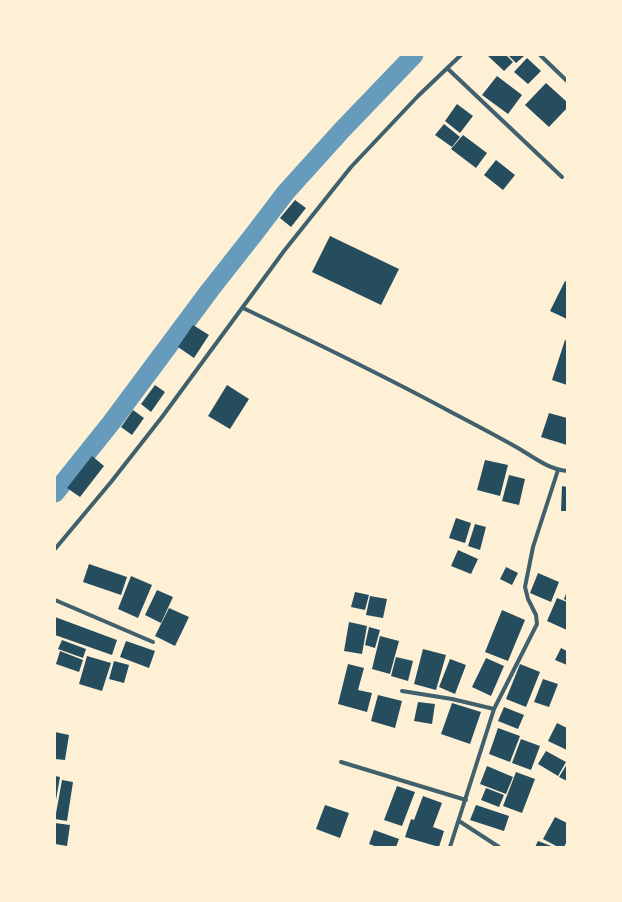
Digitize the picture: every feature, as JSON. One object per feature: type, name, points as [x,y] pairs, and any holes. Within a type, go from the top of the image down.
[{"type":"street","points":[[55,549],[111,482],[243,308],[284,251],[350,167],[418,96],[461,55]]},
{"type":"street","points":[[540,55],[567,80]]},
{"type":"street","points":[[447,68],[562,177]]},
{"type":"street","points":[[243,308],[366,368],[451,412],[540,462],[558,470],[567,471]]},
{"type":"street","points":[[450,847],[494,709],[536,624],[536,615],[528,599],[525,586],[533,547],[558,470]]},
{"type":"street","points":[[55,600],[153,642]]},
{"type":"street","points":[[402,691],[452,699],[494,709]]},
{"type":"street","points":[[342,762],[466,800]]},
{"type":"street","points":[[459,821],[499,847]]},
{"type":"building","points":[[487,55],[506,55],[513,62],[504,71]]},
{"type":"building","points":[[508,55],[523,55],[524,56],[516,63]]},
{"type":"building","points":[[527,58],[541,71],[528,84],[514,72]]},
{"type":"building","points":[[497,76],[522,95],[508,114],[482,95]]},
{"type":"building","points":[[546,83],[567,102],[567,108],[549,127],[525,105]]},
{"type":"building","points":[[457,104],[473,116],[460,133],[445,121]]},
{"type":"building","points":[[444,124],[460,137],[452,147],[435,135]]},
{"type":"building","points":[[463,135],[487,153],[476,168],[451,149]]},
{"type":"building","points":[[496,160],[515,175],[503,190],[484,175]]},
{"type":"building","points":[[295,200],[306,208],[291,227],[280,218]]},
{"type":"building","points":[[330,236],[399,269],[381,305],[312,272]]},
{"type":"building","points":[[565,281],[567,282],[567,319],[550,311]]},
{"type":"building","points":[[193,325],[209,335],[194,358],[178,347]]},
{"type":"building","points":[[565,340],[567,341],[567,385],[552,380]]},
{"type":"building","points":[[155,385],[165,392],[151,412],[141,404]]},
{"type":"building","points":[[227,385],[249,399],[230,429],[208,416]]},
{"type":"building","points":[[133,410],[144,418],[132,435],[121,427]]},
{"type":"building","points":[[549,413],[567,418],[567,445],[541,437]]},
{"type":"building","points":[[92,456],[104,466],[80,497],[67,488]]},
{"type":"building","points":[[485,460],[508,465],[500,496],[477,490]]},
{"type":"building","points":[[509,475],[525,479],[519,505],[502,501]]},
{"type":"building","points":[[562,486],[567,487],[567,511],[561,511]]},
{"type":"building","points":[[456,518],[471,523],[465,543],[449,538]]},
{"type":"building","points":[[475,524],[486,527],[480,550],[468,546]]},
{"type":"building","points":[[458,550],[478,559],[471,574],[451,566]]},
{"type":"building","points":[[89,564],[127,577],[121,595],[83,582]]},
{"type":"building","points":[[506,567],[518,573],[512,585],[500,579]]},
{"type":"building","points":[[538,573],[559,582],[551,602],[530,593]]},
{"type":"building","points":[[131,576],[152,585],[138,618],[118,609]]},
{"type":"building","points":[[157,590],[173,597],[161,623],[145,615]]},
{"type":"building","points":[[567,591],[567,601],[564,599]]},
{"type":"building","points":[[355,592],[369,595],[365,610],[351,607]]},
{"type":"building","points":[[370,596],[387,599],[383,618],[366,615]]},
{"type":"building","points":[[557,598],[567,602],[567,630],[547,621]]},
{"type":"building","points":[[169,608],[189,617],[175,646],[155,636]]},
{"type":"building","points":[[502,610],[525,620],[508,661],[485,652]]},
{"type":"building","points":[[55,617],[117,640],[112,655],[55,635]]},
{"type":"building","points":[[349,622],[367,626],[362,654],[344,651]]},
{"type":"building","points":[[369,627],[380,630],[375,648],[365,645]]},
{"type":"building","points":[[380,636],[399,641],[390,674],[372,669]]},
{"type":"building","points":[[62,640],[86,649],[83,658],[58,649]]},
{"type":"building","points":[[126,641],[155,651],[149,668],[120,657]]},
{"type":"building","points":[[561,648],[567,651],[567,665],[555,660]]},
{"type":"building","points":[[423,649],[446,655],[436,690],[414,684]]},
{"type":"building","points":[[60,651],[83,660],[79,672],[56,664]]},
{"type":"building","points":[[87,656],[111,663],[102,691],[79,684]]},
{"type":"building","points":[[396,657],[413,661],[408,681],[391,676]]},
{"type":"building","points":[[486,658],[504,666],[491,696],[472,687]]},
{"type":"building","points":[[450,659],[466,665],[455,694],[439,687]]},
{"type":"building","points":[[114,661],[129,665],[124,683],[109,679]]},
{"type":"building","points":[[348,664],[364,668],[358,690],[372,693],[367,712],[338,704]]},
{"type":"building","points":[[520,664],[540,672],[526,707],[506,699]]},
{"type":"building","points":[[543,679],[558,684],[549,707],[534,702]]},
{"type":"building","points":[[378,695],[402,701],[395,728],[371,721]]},
{"type":"building","points":[[418,702],[435,704],[432,724],[414,721]]},
{"type":"building","points":[[452,703],[481,712],[470,744],[441,734]]},
{"type":"building","points":[[504,707],[524,715],[518,729],[498,721]]},
{"type":"building","points":[[557,723],[567,728],[567,750],[548,741]]},
{"type":"building","points":[[498,728],[520,736],[510,762],[489,754]]},
{"type":"building","points":[[55,732],[69,735],[65,760],[55,759]]},
{"type":"building","points":[[521,739],[540,746],[531,770],[512,763]]},
{"type":"building","points":[[546,751],[566,762],[558,776],[538,764]]},
{"type":"building","points":[[567,764],[567,781],[559,777]]},
{"type":"building","points":[[487,766],[513,777],[506,794],[480,784]]},
{"type":"building","points":[[516,772],[535,779],[522,813],[503,806]]},
{"type":"building","points":[[55,776],[60,777],[56,800],[55,800]]},
{"type":"building","points":[[62,780],[73,782],[67,821],[55,819]]},
{"type":"building","points":[[397,786],[415,792],[402,826],[384,820]]},
{"type":"building","points":[[486,788],[504,795],[499,807],[481,800]]},
{"type":"building","points":[[423,796],[442,803],[433,827],[444,831],[439,847],[405,837],[411,819],[414,820]]},
{"type":"building","points":[[325,805],[349,813],[340,838],[316,829]]},
{"type":"building","points":[[476,805],[509,816],[504,831],[470,820]]},
{"type":"building","points":[[555,817],[567,823],[567,841],[564,847],[558,847],[543,839]]},
{"type":"building","points":[[55,823],[70,825],[67,846],[55,844]]},
{"type":"building","points":[[374,830],[399,839],[396,847],[377,847],[369,844]]},
{"type":"building","points":[[538,841],[554,847],[535,847]]},
{"type":"waterway","points":[[55,493],[111,423],[210,290],[286,192],[342,130],[414,55]]}]
